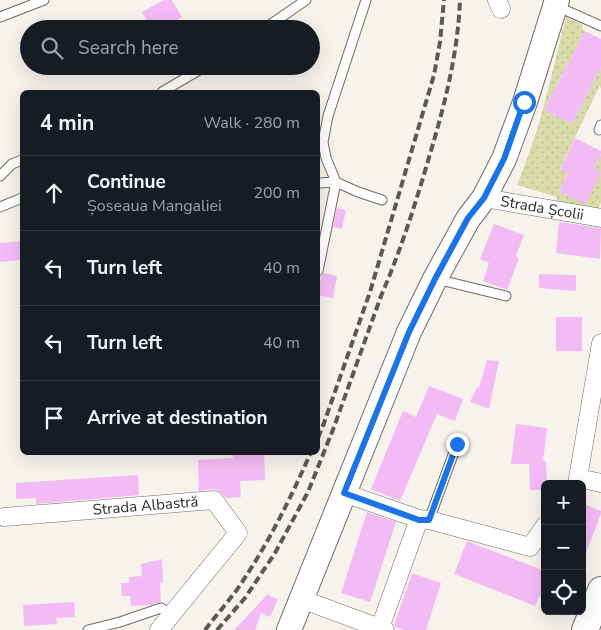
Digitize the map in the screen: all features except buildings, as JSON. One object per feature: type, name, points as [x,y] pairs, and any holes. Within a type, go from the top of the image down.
[{"type":"main road","points":[[585,630],[601,590]]},
{"type":"street","points":[[289,630],[409,332],[468,218],[484,198],[504,159],[528,93],[556,3]]},
{"type":"street","name":"Strada Școlii","points":[[484,198],[601,218]]},
{"type":"street","points":[[576,480],[601,343]]},
{"type":"street","points":[[586,482],[601,483]]},
{"type":"street","points":[[344,493],[424,520],[530,547],[541,532]]},
{"type":"street","name":"Strada Albastră","points":[[4,517],[214,500],[238,533],[159,630]]},
{"type":"street","points":[[301,599],[382,629],[424,520]]},
{"type":"lane","points":[[0,16],[44,0]]},
{"type":"lane","points":[[277,20],[306,0]]},
{"type":"lane","points":[[320,261],[336,182],[326,158],[323,142],[328,116],[366,0]]},
{"type":"lane","points":[[556,3],[601,26]]},
{"type":"lane","points":[[165,90],[191,75]]},
{"type":"lane","points":[[0,176],[12,164],[20,161]]},
{"type":"lane","points":[[320,183],[336,182],[382,200]]},
{"type":"lane","points":[[0,207],[20,199]]},
{"type":"lane","points":[[435,279],[506,296]]},
{"type":"lane","points":[[424,520],[457,444]]},
{"type":"lane","points":[[88,630],[120,622],[161,608],[171,615]]},
{"type":"green space","points":[[566,17],[583,25],[582,28],[585,31],[544,110],[572,124],[601,67],[601,88],[599,87],[560,169],[568,173],[559,191],[601,172],[601,202],[597,212],[556,204],[557,197],[517,185],[539,123]]},
{"type":"green space","points":[[601,154],[601,172],[594,169]]},
{"type":"railway","points":[[320,433],[370,292],[434,75],[440,42],[444,0]]},
{"type":"railway","points":[[217,630],[245,598],[275,553],[308,492],[334,427],[381,296],[402,244],[425,172],[450,78],[457,39],[460,0]]},
{"type":"railway","points":[[205,630],[236,591],[257,558],[286,506],[310,455]]},
{"type":"route","points":[[457,444],[429,520],[419,520],[344,493],[409,332],[468,218],[484,198],[504,159],[524,102]]}]
